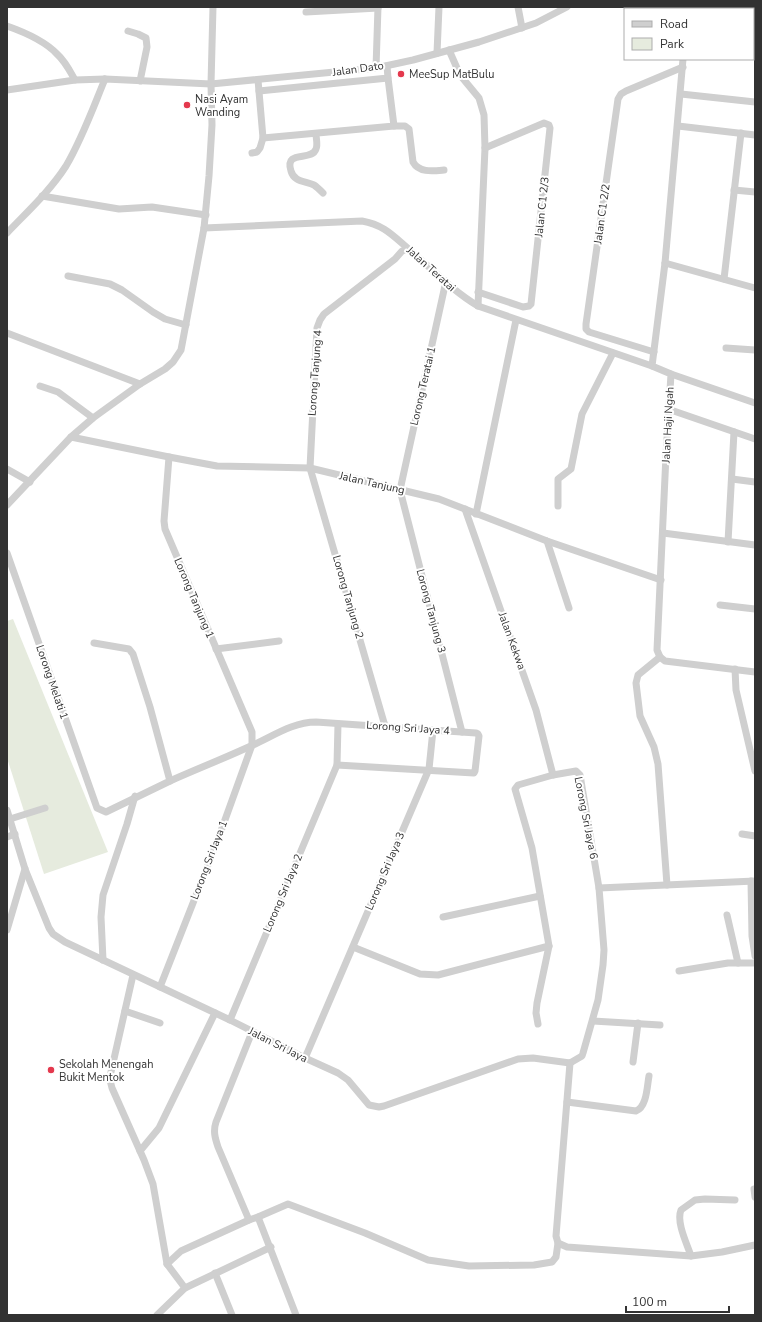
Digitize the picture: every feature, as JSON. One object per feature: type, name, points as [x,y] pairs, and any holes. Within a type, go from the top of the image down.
[{"type":"street","points":[[7,505],[71,437],[93,418],[140,384],[165,369],[178,356],[183,343],[206,215],[212,131],[211,84],[214,7]]},
{"type":"street","points":[[437,53],[439,7]]},
{"type":"street","points":[[518,7],[522,28]]},
{"type":"street","name":"Jalan Dato","points":[[7,90],[75,80],[106,79],[211,84],[376,68],[479,42],[544,20],[567,7]]},
{"type":"street","points":[[306,12],[378,8],[376,68]]},
{"type":"street","points":[[7,26],[34,37],[48,46],[58,54],[75,80]]},
{"type":"street","points":[[128,31],[146,38],[147,47],[140,81]]},
{"type":"street","points":[[449,50],[460,75],[480,98],[484,115],[485,148],[478,306]]},
{"type":"street","points":[[652,366],[665,264],[683,63]]},
{"type":"street","name":"Jalan C1 2/2","points":[[654,352],[590,332],[586,329],[586,324],[618,99],[621,94],[626,91],[683,63]]},
{"type":"street","points":[[387,66],[394,126]]},
{"type":"street","points":[[259,91],[388,78]]},
{"type":"street","points":[[7,233],[42,196],[72,156],[106,79]]},
{"type":"street","points":[[252,153],[257,152],[260,148],[263,138],[258,80]]},
{"type":"street","points":[[681,94],[755,102]]},
{"type":"street","name":"Jalan C1 2/3","points":[[478,292],[524,308],[531,304],[550,128],[549,125],[544,122],[485,148]]},
{"type":"street","points":[[263,138],[405,126],[409,129],[415,166],[426,171],[444,170]]},
{"type":"street","points":[[678,126],[755,135]]},
{"type":"street","points":[[724,279],[741,133]]},
{"type":"street","points":[[316,134],[316,150],[309,155],[293,158],[290,161],[290,167],[291,173],[296,179],[313,185],[323,193]]},
{"type":"street","points":[[734,190],[755,192]]},
{"type":"street","points":[[42,196],[119,209],[152,207],[206,215]]},
{"type":"street","name":"Jalan Teratai","points":[[204,228],[362,221],[372,223],[398,238],[408,249],[462,296],[478,306],[652,366]]},
{"type":"street","name":"Lorong Tanjung 4","points":[[310,468],[317,328],[320,320],[324,314],[402,251],[408,249]]},
{"type":"street","points":[[665,264],[755,288]]},
{"type":"street","points":[[68,276],[110,284],[122,290],[165,319],[186,325]]},
{"type":"street","name":"Lorong Teratai 1","points":[[400,490],[446,281]]},
{"type":"street","points":[[476,514],[516,320]]},
{"type":"street","points":[[7,333],[140,384]]},
{"type":"street","points":[[726,348],[755,350]]},
{"type":"street","points":[[558,506],[558,479],[571,469],[582,414],[613,353]]},
{"type":"street","name":"Jalan Haji Ngah","points":[[652,366],[671,374],[668,409],[657,650],[660,657]]},
{"type":"street","points":[[671,374],[755,403]]},
{"type":"street","points":[[40,386],[58,392],[93,418]]},
{"type":"street","points":[[668,409],[734,432],[755,437]]},
{"type":"street","points":[[728,542],[734,432]]},
{"type":"street","name":"Jalan Tanjung","points":[[71,437],[169,457],[224,466],[310,468],[439,499],[547,541],[661,580]]},
{"type":"street","name":"Lorong Tanjung 1","points":[[169,457],[164,521],[165,529],[252,732]]},
{"type":"street","name":"Lorong Tanjung 2","points":[[310,468],[385,726]]},
{"type":"street","points":[[7,469],[30,482]]},
{"type":"street","points":[[732,479],[755,482]]},
{"type":"street","name":"Lorong Tanjung 3","points":[[400,490],[462,732]]},
{"type":"street","name":"Jalan Kekwa","points":[[465,509],[536,710],[553,775]]},
{"type":"street","points":[[663,533],[755,546]]},
{"type":"street","points":[[547,541],[568,608]]},
{"type":"street","name":"Lorong Melati 1","points":[[7,553],[99,810]]},
{"type":"street","points":[[720,605],[755,609]]},
{"type":"street","points":[[216,649],[279,641]]},
{"type":"street","points":[[94,643],[129,649],[133,654],[150,707],[170,781]]},
{"type":"street","points":[[667,885],[658,764],[654,747],[640,716],[636,683],[637,677],[660,657],[669,661],[735,676],[755,672]]},
{"type":"street","points":[[735,676],[755,771]]},
{"type":"street","name":"Lorong Sri Jaya 4","points":[[99,810],[106,812],[135,796],[297,724],[310,722],[385,726],[478,734],[474,773],[429,769]]},
{"type":"street","points":[[338,724],[337,765],[429,769]]},
{"type":"street","name":"Lorong Sri Jaya 3","points":[[305,1058],[429,769],[433,730]]},
{"type":"street","name":"Lorong Sri Jaya 1","points":[[160,987],[252,745],[252,732]]},
{"type":"street","name":"Lorong Sri Jaya 2","points":[[230,1020],[337,765]]},
{"type":"street","name":"Lorong Sri Jaya 6","points":[[538,1024],[536,1012],[537,1003],[549,946],[531,842],[515,789],[518,785],[573,771],[578,772],[580,775],[599,888],[604,966],[593,1021],[582,1056],[570,1063]]},
{"type":"street","points":[[103,960],[101,917],[103,895],[135,796]]},
{"type":"street","points":[[10,819],[45,808]]},
{"type":"street","name":"Jalan Sri Jaya","points":[[7,810],[25,870],[48,928],[53,934],[65,942],[230,1020],[343,1076],[369,1105],[379,1107],[406,1100],[518,1059],[533,1058],[570,1063]]},
{"type":"street","points":[[7,837],[15,834]]},
{"type":"street","points":[[742,834],[755,836]]},
{"type":"street","points":[[7,930],[25,870]]},
{"type":"street","points":[[599,888],[753,881],[752,936],[755,956]]},
{"type":"street","points":[[443,917],[540,896]]},
{"type":"street","points":[[727,915],[738,963]]},
{"type":"street","points":[[353,947],[420,974],[430,976],[549,946]]},
{"type":"street","points":[[679,971],[728,963],[755,963]]},
{"type":"street","points":[[133,975],[110,1080],[112,1088],[153,1184],[167,1264],[185,1288]]},
{"type":"street","points":[[125,1011],[160,1023]]},
{"type":"street","points":[[140,1151],[159,1128],[215,1013]]},
{"type":"street","points":[[593,1021],[660,1025]]},
{"type":"street","points":[[633,1062],[638,1023]]},
{"type":"street","points":[[249,1220],[218,1147],[214,1129],[252,1032]]},
{"type":"street","points":[[167,1264],[181,1251],[288,1204],[365,1233],[428,1260],[469,1266],[546,1264],[552,1262],[556,1256],[557,1246],[556,1236],[570,1063]]},
{"type":"street","points":[[567,1102],[636,1112],[644,1103],[649,1076]]},
{"type":"street","points":[[754,1189],[755,1197]]},
{"type":"street","points":[[691,1256],[679,1218],[681,1210],[695,1200],[736,1200]]},
{"type":"street","points":[[258,1216],[296,1315]]},
{"type":"street","points":[[557,1246],[691,1256],[722,1252],[755,1245]]},
{"type":"street","points":[[157,1315],[185,1288],[271,1247]]},
{"type":"street","points":[[215,1273],[232,1315]]},
{"type":"green space","points":[[13,619],[108,852],[44,874],[7,758],[7,621]]},
{"type":"place","name":"MeeSup MatBulu","points":[[401,74]]},
{"type":"place","name":"Nasi Ayam Wanding","points":[[187,105]]},
{"type":"place","name":"Sekolah Menengah Bukit Mentok","points":[[51,1070]]}]
